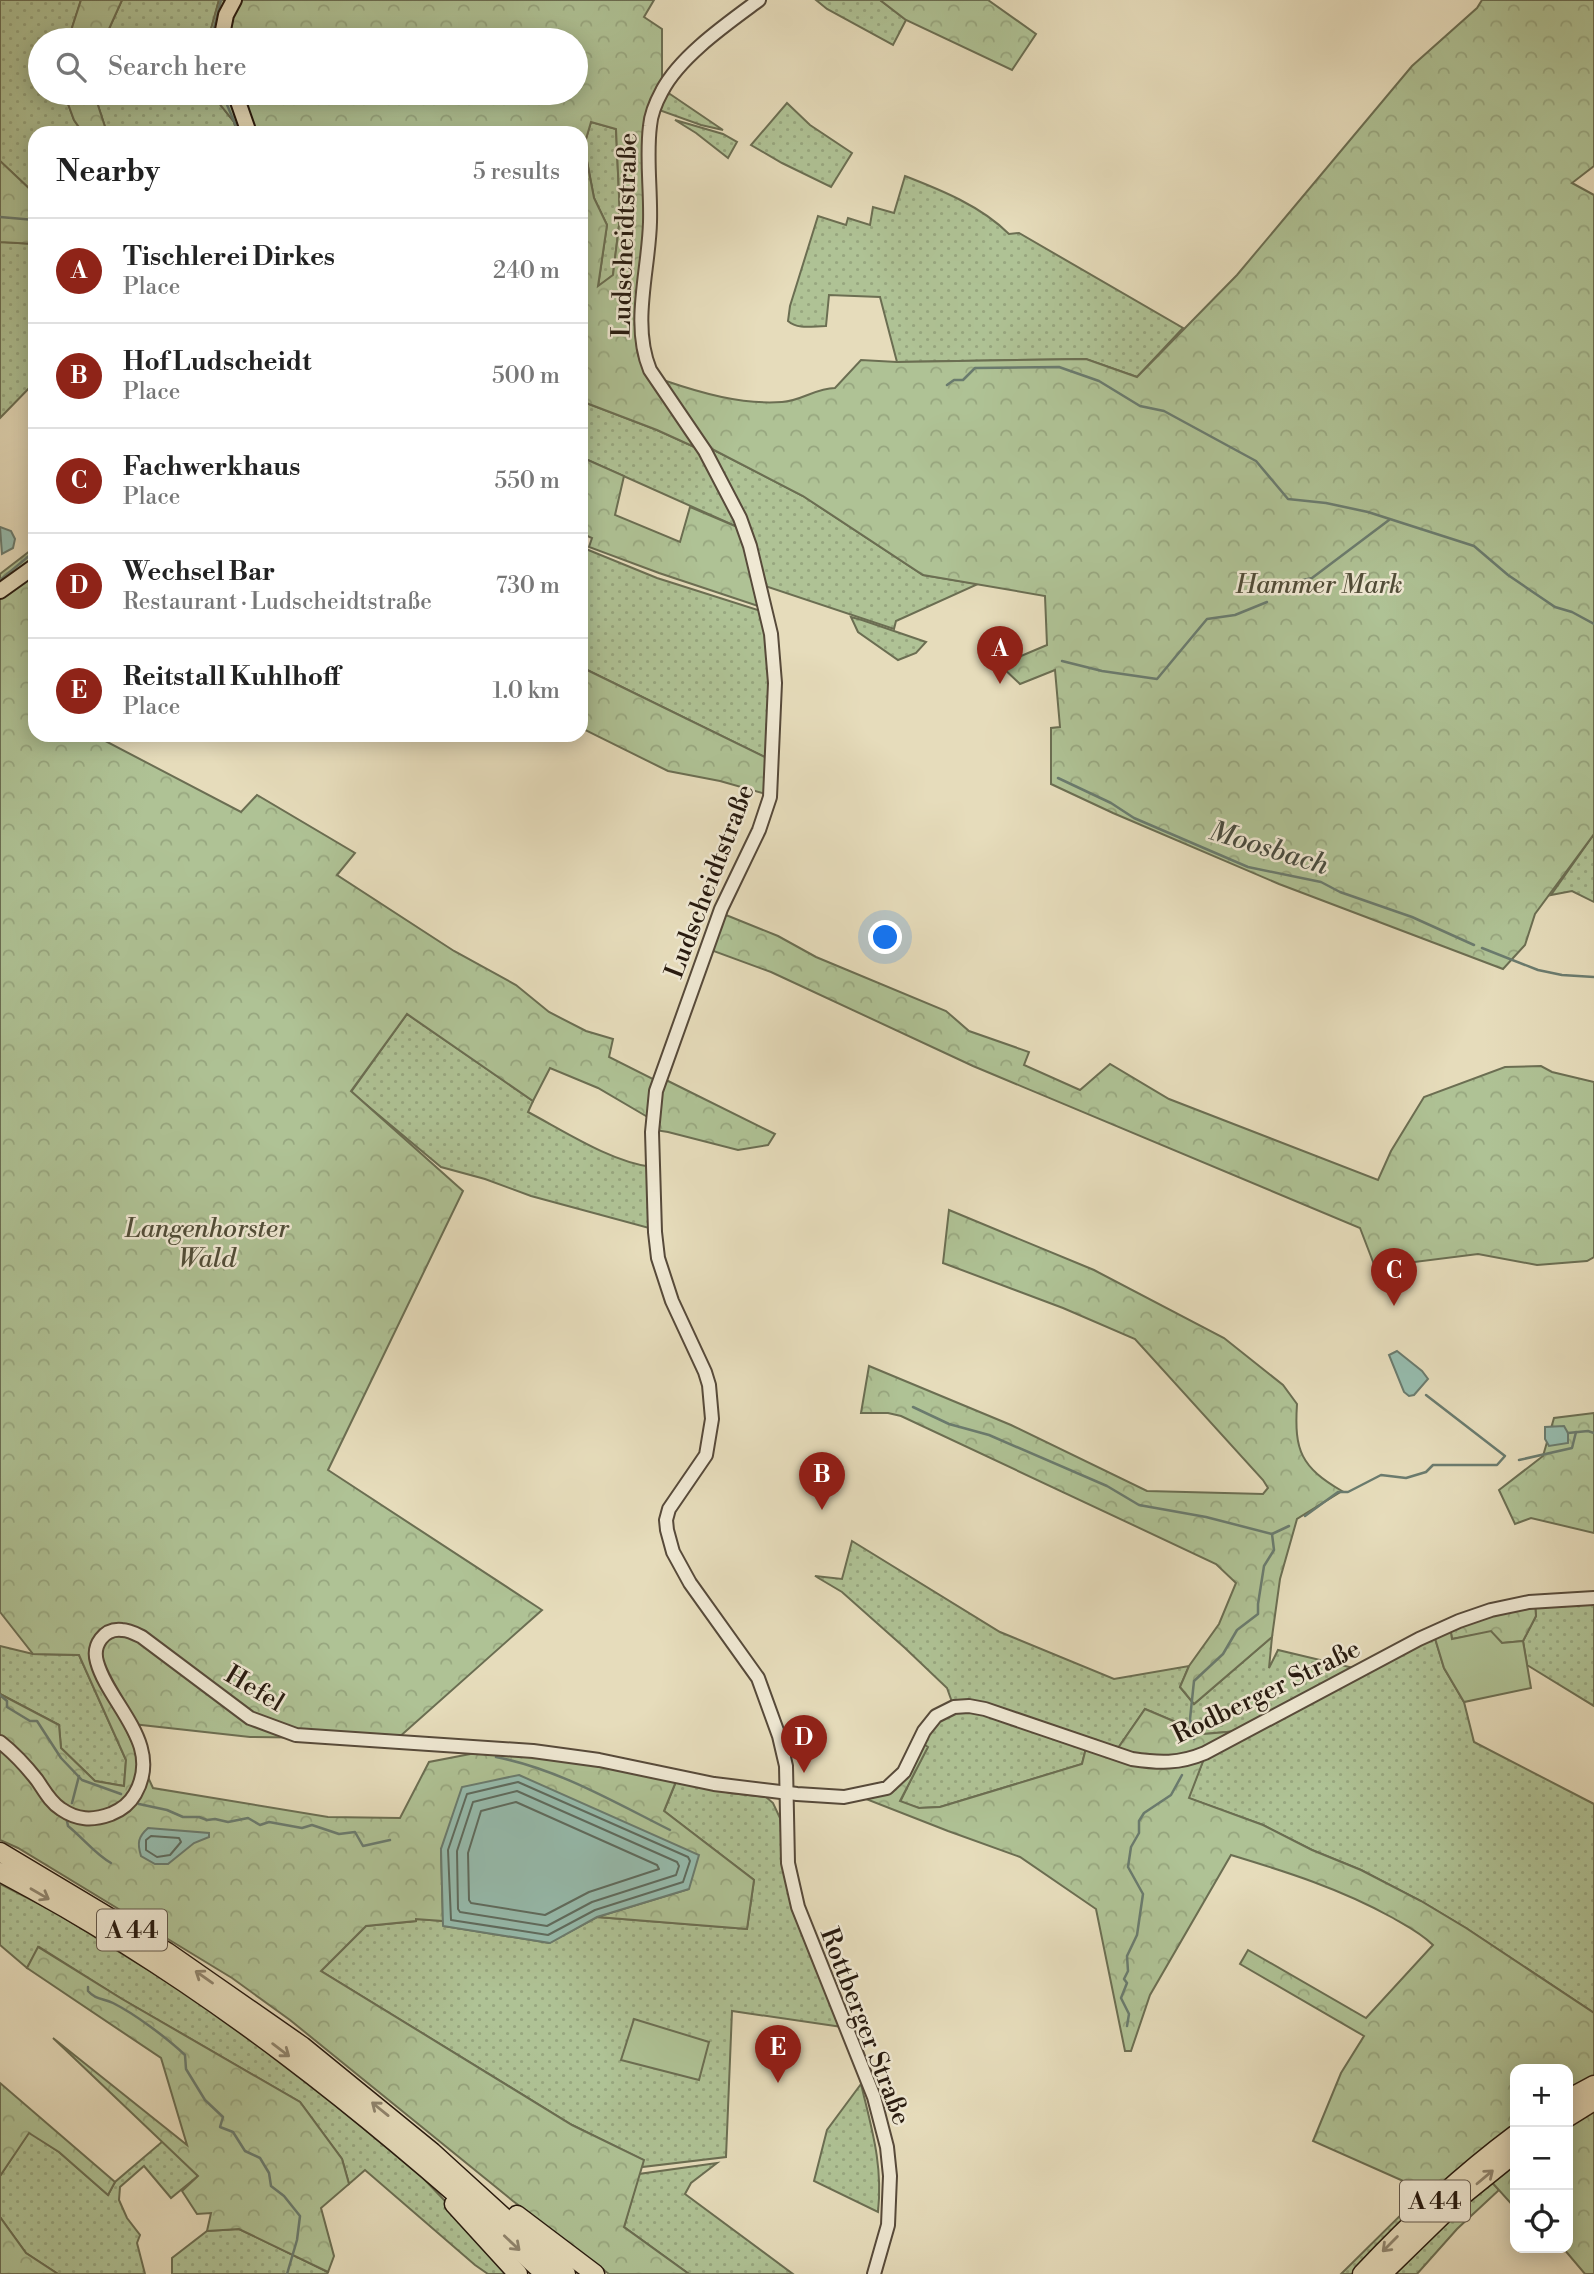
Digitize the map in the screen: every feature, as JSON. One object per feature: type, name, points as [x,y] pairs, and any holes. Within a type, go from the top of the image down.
[{"type":"highway","name":"A 44","points":[[0,1852],[167,1952],[302,2046],[428,2159],[566,2274]]},
{"type":"highway","name":"A 44","points":[[0,1872],[114,1937],[220,2006],[310,2071],[428,2159],[545,2274]]},
{"type":"highway","points":[[1573,2096],[1594,2085]]},
{"type":"highway","points":[[1573,2114],[1594,2101]]},
{"type":"highway","name":"A 44","points":[[1362,2274],[1454,2184],[1510,2138]]},
{"type":"highway","name":"A 44","points":[[1382,2274],[1463,2195],[1510,2157]]},
{"type":"highway","points":[[428,2159],[450,2200],[518,2274]]},
{"type":"highway","points":[[428,2159],[468,2174],[595,2274]]},
{"type":"main road","points":[[224,28],[226,15],[234,0]]},
{"type":"main road","points":[[239,105],[247,126]]},
{"type":"main road","points":[[0,591],[28,571]]},
{"type":"street","name":"Ludscheidtstraße","points":[[759,0],[699,49],[673,75],[656,103],[650,125],[650,223],[641,324],[644,356],[721,478],[740,518],[750,546],[771,634],[775,683],[774,762],[770,797],[758,830],[721,909],[659,1080],[652,1132],[658,1258],[672,1301],[705,1372],[712,1419],[706,1455],[669,1509],[666,1520],[668,1536],[677,1561],[694,1589],[750,1664],[762,1686],[785,1759],[788,1793]]},
{"type":"street","name":"Rodberger Straße","points":[[788,1793],[844,1797],[887,1788],[904,1772],[931,1721],[945,1711],[962,1707],[985,1709],[1132,1759],[1156,1763],[1185,1761],[1205,1753],[1419,1639],[1459,1621],[1491,1610],[1530,1602],[1594,1598]]},
{"type":"street","name":"Hefel","points":[[0,1742],[24,1764],[55,1804],[76,1818],[111,1814],[126,1805],[142,1780],[141,1748],[133,1727],[99,1668],[96,1655],[97,1644],[105,1635],[114,1630],[123,1630],[142,1637],[250,1718],[296,1735],[533,1751],[599,1760],[714,1784],[788,1793]]},
{"type":"street","name":"Rottberger Straße","points":[[788,1793],[789,1863],[798,1907],[874,2097],[887,2147],[890,2176],[888,2225],[874,2274]]},
{"type":"green space","points":[[0,0],[81,0],[72,28],[28,28],[28,105],[68,105],[78,126],[28,126],[28,187],[0,161]]},
{"type":"green space","points":[[81,0],[122,0],[109,28],[72,28]]},
{"type":"green space","points":[[122,0],[219,0],[211,28],[109,28]]},
{"type":"green space","points":[[219,0],[654,0],[644,17],[662,29],[662,82],[651,105],[646,230],[635,332],[638,355],[647,377],[701,450],[588,404],[588,167],[594,198],[607,225],[598,286],[613,275],[620,217],[616,129],[591,122],[588,132],[588,126],[235,126],[221,105],[588,105],[588,28],[211,28]]},
{"type":"green space","points":[[816,0],[880,0],[906,20],[893,45],[827,9]]},
{"type":"green space","points":[[880,0],[988,0],[1036,34],[1012,70],[906,20]]},
{"type":"green space","name":"Hammer Mark","points":[[1482,0],[1594,0],[1594,166],[1572,183],[1594,195],[1594,834],[1535,914],[1525,945],[1503,969],[1279,884],[1051,784],[1051,728],[1060,727],[1055,670],[1020,684],[1000,665],[1047,645],[1045,596],[923,575],[803,496],[710,448],[663,380],[722,397],[767,402],[789,401],[835,388],[861,360],[897,362],[1086,359],[1137,377],[1237,275],[1412,66],[1477,8]]},
{"type":"green space","points":[[667,92],[723,130],[659,110]]},
{"type":"green space","points":[[787,103],[810,125],[852,153],[831,187],[751,145]]},
{"type":"green space","points":[[68,105],[98,105],[105,126],[78,126]]},
{"type":"green space","points":[[98,105],[221,105],[235,126],[105,126]]},
{"type":"green space","points":[[675,120],[723,134],[737,142],[728,158]]},
{"type":"green space","points":[[591,122],[616,129],[620,217],[613,275],[598,287],[607,225],[594,198],[588,166],[588,132]]},
{"type":"green space","points":[[0,161],[28,187],[28,244],[0,242]]},
{"type":"green space","points":[[905,176],[960,200],[986,215],[1009,234],[1019,233],[1183,328],[1137,377],[1086,359],[897,362],[880,297],[829,295],[826,326],[801,327],[788,321],[790,306],[818,216],[846,225],[848,218],[870,225],[873,207],[894,213]]},
{"type":"green space","points":[[0,242],[28,244],[28,389],[0,418]]},
{"type":"green space","points":[[588,404],[701,450],[742,529],[588,460]]},
{"type":"green space","points":[[710,448],[803,496],[923,575],[978,584],[896,621],[894,629],[762,585]]},
{"type":"green space","points":[[588,460],[624,476],[615,515],[680,542],[690,507],[742,529],[761,607],[589,547],[592,538],[588,536]]},
{"type":"green space","points":[[588,550],[657,578],[761,611],[771,653],[773,761],[588,670]]},
{"type":"green space","name":"Langenhorster Wald","points":[[28,552],[28,742],[107,742],[241,812],[257,795],[355,853],[337,875],[454,951],[516,985],[549,1012],[586,1031],[613,1039],[609,1057],[657,1081],[651,1119],[598,1088],[550,1068],[533,1101],[407,1014],[351,1091],[463,1191],[328,1470],[542,1610],[397,1739],[250,1737],[123,1723],[153,1788],[328,1817],[400,1818],[429,1762],[491,1750],[556,1758],[677,1779],[664,1811],[754,1880],[747,1929],[597,1917],[689,1889],[441,1849],[443,1921],[416,1919],[366,1926],[321,1971],[572,2125],[644,2160],[624,2227],[689,2274],[609,2274],[513,2201],[290,2020],[232,1978],[18,1848],[0,1840],[0,1694],[59,1725],[61,1748],[95,1781],[124,1786],[126,1760],[79,1655],[33,1654],[0,1612],[0,574]]},
{"type":"green space","points":[[851,617],[926,642],[916,653],[898,660],[858,632]]},
{"type":"green space","points":[[588,670],[773,761],[769,795],[720,781],[668,771],[588,731]]},
{"type":"green space","points":[[1594,834],[1594,902],[1572,891],[1551,895]]},
{"type":"green space","points":[[721,913],[778,936],[816,957],[946,1011],[969,1031],[1029,1052],[1024,1065],[1080,1090],[1110,1064],[1169,1099],[1378,1180],[1391,1151],[1424,1097],[1505,1067],[1541,1066],[1552,1072],[1594,1082],[1594,1257],[1587,1261],[1537,1265],[1478,1254],[1375,1267],[1360,1228],[973,1066],[771,972],[708,949]]},
{"type":"green space","points":[[407,1014],[533,1101],[528,1112],[604,1152],[652,1167],[649,1228],[531,1196],[441,1167],[351,1092]]},
{"type":"green space","points":[[662,1078],[775,1134],[768,1145],[738,1150],[655,1130]]},
{"type":"green space","points":[[949,1210],[1094,1270],[1224,1338],[1283,1385],[1297,1404],[1297,1434],[1303,1456],[1317,1474],[1342,1491],[1297,1519],[1280,1579],[1272,1637],[1194,1704],[1180,1687],[1189,1666],[1219,1624],[1236,1583],[1216,1564],[901,1416],[861,1413],[869,1366],[1011,1425],[1147,1491],[1263,1494],[1268,1488],[1135,1339],[1063,1308],[943,1263]]},
{"type":"green space","points":[[1594,1413],[1594,1533],[1531,1518],[1515,1524],[1499,1490],[1543,1456],[1554,1418]]},
{"type":"green space","points":[[852,1541],[1000,1632],[1114,1679],[1189,1666],[1180,1687],[1194,1704],[1272,1637],[1269,1668],[1278,1650],[1358,1669],[1238,1731],[1204,1734],[1145,1709],[1116,1751],[952,1702],[947,1688],[905,1648],[842,1592],[815,1576],[842,1579]]},
{"type":"green space","points":[[1594,1599],[1594,1706],[1527,1665],[1523,1641],[1536,1616],[1535,1603]]},
{"type":"green space","points":[[1535,1603],[1536,1616],[1523,1641],[1502,1643],[1491,1632],[1452,1639],[1450,1627]]},
{"type":"green space","points":[[1450,1627],[1452,1639],[1491,1631],[1502,1643],[1523,1641],[1531,1688],[1464,1702],[1444,1668],[1434,1635]]},
{"type":"green space","points":[[1434,1635],[1444,1668],[1464,1702],[1474,1742],[1594,1804],[1594,2013],[1421,1901],[1263,1825],[1188,1798],[1205,1756]]},
{"type":"green space","points":[[0,1646],[33,1654],[79,1655],[126,1760],[124,1786],[95,1781],[61,1748],[59,1725],[0,1694]]},
{"type":"green space","points":[[964,1708],[1086,1748],[1082,1764],[940,1807],[919,1808],[900,1802],[927,1747],[922,1743],[938,1720]]},
{"type":"green space","points":[[1145,1709],[1204,1734],[1238,1731],[1202,1750],[1170,1759],[1116,1751]]},
{"type":"green space","points":[[922,1743],[928,1747],[900,1801],[919,1808],[940,1807],[1082,1764],[1086,1748],[1117,1758],[1205,1756],[1189,1798],[1263,1825],[1421,1901],[1594,2013],[1594,2274],[1585,2274],[1567,2253],[1573,2253],[1573,2064],[1510,2064],[1510,2202],[1490,2180],[1433,2192],[1313,2141],[1341,2073],[1364,2036],[1240,1964],[1248,1950],[1366,2018],[1433,1945],[1424,1937],[1334,1890],[1231,1855],[1150,1995],[1131,2051],[1125,2051],[1096,1909],[1020,1857],[866,1799],[878,1796]]},
{"type":"green space","points":[[677,1779],[730,1793],[766,1797],[773,1803],[780,1818],[784,1851],[842,2027],[732,2011],[726,2157],[642,2167],[643,2160],[572,2125],[321,1971],[366,1926],[416,1919],[443,1921],[444,1926],[549,1943],[597,1917],[747,1929],[754,1880],[664,1811]]},
{"type":"green space","points":[[0,1884],[53,1911],[190,1996],[298,2074],[423,2178],[515,2274],[488,2274],[475,2265],[365,2170],[349,2184],[342,2159],[300,2102],[122,1999],[39,1947],[27,1968],[0,1945]]},
{"type":"green space","points":[[38,1947],[300,2102],[342,2159],[349,2184],[321,2208],[334,2256],[328,2272],[239,2229],[207,2231],[211,2213],[197,2214],[182,2191],[198,2176],[53,2038],[187,2145],[161,2058],[27,1968]]},
{"type":"green space","points":[[634,2019],[709,2042],[699,2080],[621,2060]]},
{"type":"green space","points":[[0,2083],[115,2182],[108,2195],[59,2152],[29,2133],[0,2176]]},
{"type":"green space","points":[[861,2084],[878,2163],[878,2212],[814,2181],[827,2130]]},
{"type":"green space","points":[[29,2132],[59,2152],[108,2195],[115,2182],[163,2141],[198,2176],[171,2198],[144,2166],[120,2187],[119,2200],[127,2218],[140,2235],[137,2243],[145,2274],[58,2274],[26,2253],[0,2217],[0,2176]]},
{"type":"green space","points":[[717,2163],[691,2183],[685,2194],[793,2274],[689,2274],[624,2227],[639,2174]]},
{"type":"green space","points":[[1490,2180],[1499,2190],[1457,2229],[1417,2274],[1395,2274],[1440,2226]]},
{"type":"green space","points":[[1426,2190],[1433,2192],[1354,2274],[1341,2274]]},
{"type":"green space","points":[[0,2217],[26,2253],[58,2274],[0,2274]]},
{"type":"green space","points":[[239,2229],[328,2272],[172,2274],[172,2258],[207,2231]]},
{"type":"water","points":[[0,527],[11,531],[15,539],[13,548],[2,554]]},
{"type":"water","points":[[1397,1351],[1428,1379],[1414,1395],[1409,1396],[1404,1392],[1389,1355]]},
{"type":"water","points":[[1564,1426],[1568,1433],[1568,1443],[1549,1446],[1545,1439],[1545,1427]]},
{"type":"water","points":[[519,1775],[699,1855],[689,1889],[597,1917],[550,1943],[443,1926],[441,1849],[462,1787]]},
{"type":"water","points":[[148,1828],[209,1833],[209,1837],[194,1843],[168,1864],[155,1864],[141,1856],[140,1851],[140,1837]]},
{"type":"waterway","points":[[214,28],[221,0]]},
{"type":"waterway","points":[[227,105],[236,126]]},
{"type":"waterway","points":[[0,217],[28,219]]},
{"type":"waterway","points":[[947,385],[954,380],[963,380],[975,368],[1059,367],[1099,381],[1140,406],[1164,411],[1256,461],[1288,499],[1326,503],[1368,512],[1474,546],[1508,575],[1555,607],[1572,612],[1594,624]]},
{"type":"waterway","points":[[1290,583],[1312,578],[1389,520]]},
{"type":"waterway","points":[[0,580],[28,557]]},
{"type":"waterway","points":[[1062,661],[1102,671],[1157,679],[1207,619],[1235,615],[1267,602]]},
{"type":"waterway","name":"Moosbach","points":[[1058,778],[1111,803],[1134,818],[1248,867],[1321,882],[1340,892],[1412,917],[1474,945]]},
{"type":"waterway","name":"Moosbach","points":[[1482,948],[1538,970],[1594,977]]},
{"type":"waterway","points":[[1305,1516],[1338,1492],[1348,1492],[1381,1475],[1406,1478],[1426,1472],[1433,1465],[1497,1465],[1505,1456],[1426,1395]]},
{"type":"waterway","points":[[913,1407],[949,1424],[989,1435],[1107,1486],[1139,1505],[1206,1517],[1272,1534],[1289,1526]]},
{"type":"waterway","points":[[1519,1460],[1572,1448],[1576,1432]]},
{"type":"waterway","points":[[1568,1433],[1594,1433]]},
{"type":"waterway","points":[[1194,1739],[1190,1719],[1194,1681],[1223,1654],[1237,1630],[1258,1614],[1264,1566],[1274,1550],[1272,1534]]},
{"type":"waterway","points":[[0,1695],[7,1701],[7,1707],[30,1721],[37,1721],[61,1758],[82,1780],[121,1794]]},
{"type":"waterway","points":[[496,1757],[564,1778],[670,1830]]},
{"type":"waterway","points":[[1127,2026],[1129,2014],[1121,1998],[1127,1983],[1124,1979],[1128,1971],[1127,1956],[1137,1935],[1143,1894],[1128,1867],[1131,1847],[1139,1833],[1139,1821],[1144,1813],[1171,1795],[1182,1775]]},
{"type":"waterway","points":[[72,1803],[79,1776]]},
{"type":"waterway","points":[[139,1804],[167,1810],[183,1817],[228,1822],[248,1818],[260,1825],[269,1822],[302,1828],[312,1825],[339,1834],[355,1832],[363,1846],[390,1840]]},
{"type":"waterway","points":[[67,1821],[68,1826],[111,1863]]},
{"type":"waterway","points":[[88,1987],[88,1991],[94,1996],[131,2013],[185,2055],[186,2069],[205,2100],[223,2117],[220,2127],[233,2132],[245,2151],[260,2158],[269,2173],[271,2186],[284,2196],[300,2216],[297,2240],[287,2274]]},
{"type":"place","name":"Tischlerei Dirkes","points":[[1000,684]]},
{"type":"place","name":"Fachwerkhaus","points":[[1394,1306]]},
{"type":"place","name":"Hof Ludscheidt","points":[[822,1510]]},
{"type":"place","name":"Wechsel Bar","points":[[804,1773]]},
{"type":"place","name":"Reitstall Kuhlhoff","points":[[778,2083]]}]
